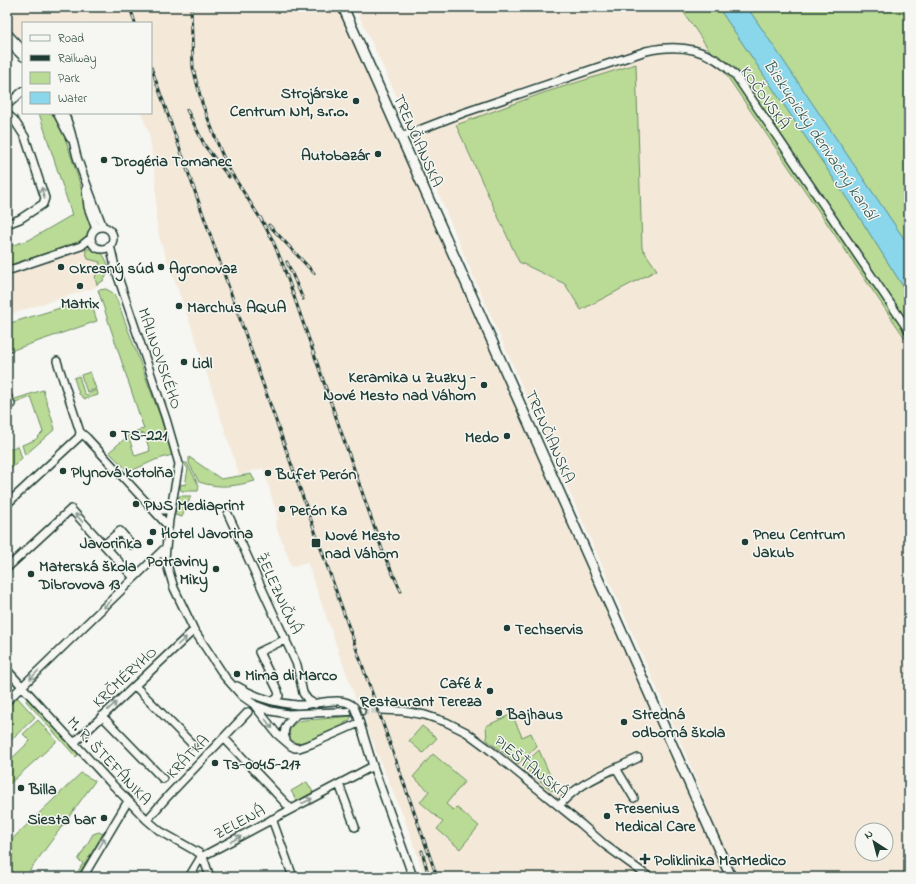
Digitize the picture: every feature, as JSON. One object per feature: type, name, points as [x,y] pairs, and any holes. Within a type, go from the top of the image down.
[{"type":"main road","name":"TRENČIANSKA","points":[[343,7],[731,877]]},
{"type":"street","points":[[7,33],[22,49]]},
{"type":"street","points":[[7,41],[22,56]]},
{"type":"street","name":"KOČOVSKÁ","points":[[401,137],[470,111],[646,51],[676,48],[703,53],[713,57],[736,76],[909,331]]},
{"type":"street","points":[[7,105],[22,92]]},
{"type":"street","points":[[7,114],[22,130],[45,198],[44,204],[20,219],[7,224]]},
{"type":"street","points":[[57,114],[67,134],[73,142]]},
{"type":"street","points":[[64,114],[71,130],[73,142],[99,228]]},
{"type":"street","points":[[81,246],[99,247],[106,247],[110,244],[112,239],[112,233],[108,229],[99,228],[93,232],[93,242],[99,247]]},
{"type":"street","points":[[7,271],[81,246],[92,238]]},
{"type":"street","name":"MALINOVSKÉHO","points":[[110,244],[113,262],[166,419],[179,464],[172,505]]},
{"type":"street","name":"MALINOVSKÉHO","points":[[99,247],[113,262]]},
{"type":"street","points":[[57,361],[80,432],[168,526]]},
{"type":"street","points":[[7,395],[11,404]]},
{"type":"street","points":[[7,504],[79,437],[80,432]]},
{"type":"street","points":[[154,510],[166,510],[172,505]]},
{"type":"street","points":[[172,505],[165,548],[165,558],[169,575],[194,630],[218,667],[233,686],[242,696],[255,705],[271,711],[296,715],[359,717]]},
{"type":"street","points":[[7,568],[71,509],[134,578]]},
{"type":"street","name":"ŽELEZNIČNÁ","points":[[228,514],[297,665],[301,686],[305,697],[315,704]]},
{"type":"street","points":[[104,546],[120,531],[132,545]]},
{"type":"street","points":[[7,701],[165,548]]},
{"type":"street","name":"KRČMÉRYHO","points":[[74,743],[194,630]]},
{"type":"street","points":[[274,702],[279,696],[278,691],[259,652],[286,639]]},
{"type":"street","name":"M. R. ŠTEFÁNIKA","points":[[7,670],[147,820],[160,831],[199,853],[201,857]]},
{"type":"street","points":[[135,686],[193,745]]},
{"type":"street","points":[[233,686],[238,686],[260,698],[274,702],[299,705],[345,701],[354,707],[359,717],[373,766],[413,877]]},
{"type":"street","points":[[255,705],[277,734],[286,740],[291,746],[299,748],[324,739],[359,717]]},
{"type":"street","name":"PIEŠŤANSKÁ","points":[[381,710],[403,711],[425,715],[456,727],[485,746],[605,845],[648,877]]},
{"type":"street","name":"KRÁTKA","points":[[147,820],[248,712]]},
{"type":"street","points":[[286,740],[284,733],[286,725],[296,715]]},
{"type":"street","name":"KRÁTKA","points":[[102,716],[163,779]]},
{"type":"street","name":"ZELENÁ","points":[[224,738],[291,809]]},
{"type":"street","points":[[558,806],[584,783],[638,758]]},
{"type":"street","name":"ZELENÁ","points":[[201,857],[373,766]]},
{"type":"street","points":[[616,768],[634,798]]},
{"type":"street","points":[[339,784],[355,827]]},
{"type":"street","points":[[83,877],[128,801]]},
{"type":"street","points":[[272,819],[293,877]]},
{"type":"street","points":[[189,877],[201,857],[204,860],[210,877]]},
{"type":"shaded area","points":[[7,7],[342,7],[665,717],[730,877],[425,877],[415,848],[413,847],[413,842],[403,815],[375,751],[375,747],[359,702],[356,700],[338,654],[338,650],[307,562],[292,567],[275,524],[278,518],[263,468],[239,475],[197,343],[160,240],[156,220],[156,183],[149,133],[141,114],[152,114],[152,22],[22,22],[22,45],[7,30]]},
{"type":"shaded area","points":[[355,7],[680,7],[909,344],[909,877],[735,877],[667,711],[473,276],[408,121]]},
{"type":"shaded area","points":[[86,247],[99,248],[105,255],[109,270],[104,281],[94,288],[7,315],[7,275]]},
{"type":"green space","points":[[680,7],[718,7],[858,215],[909,296],[909,344]]},
{"type":"green space","points":[[747,7],[909,7],[909,246]]},
{"type":"green space","points":[[636,64],[642,248],[657,270],[581,310],[565,284],[519,262],[456,125],[543,93]]},
{"type":"green space","points":[[39,114],[56,114],[58,116],[93,224],[88,236],[82,241],[7,266],[7,247],[29,240],[72,215]]},
{"type":"green space","points":[[85,249],[91,249],[102,253],[110,269],[104,280],[97,285],[95,278],[100,262],[88,259]]},
{"type":"green space","points":[[106,289],[113,293],[117,300],[160,416],[172,455],[155,460],[129,472],[109,452],[133,432],[135,436],[129,438],[135,456],[150,451],[144,433],[137,435],[136,431],[144,429],[98,290]]},
{"type":"green space","points":[[90,299],[97,321],[7,352],[7,324]]},
{"type":"green space","points":[[90,372],[96,389],[87,392],[81,375]]},
{"type":"green space","points":[[79,376],[84,393],[87,395],[97,390],[98,395],[85,399],[79,394],[74,378]]},
{"type":"green space","points":[[43,390],[55,429],[25,455],[22,445],[35,440],[43,432],[31,397],[13,404],[12,400]]},
{"type":"green space","points":[[18,446],[22,458],[7,473],[7,450]]},
{"type":"green space","points":[[189,457],[221,479],[251,474],[255,481],[227,486],[214,486],[199,482],[189,463]]},
{"type":"green space","points":[[184,463],[187,463],[199,486],[198,491],[182,491],[180,489],[181,484],[185,485],[188,469]]},
{"type":"green space","points":[[179,496],[191,496],[182,517],[175,515]]},
{"type":"green space","points":[[17,697],[35,717],[8,742],[7,706]]},
{"type":"green space","points":[[28,698],[77,752],[78,755],[76,757],[26,701]]},
{"type":"green space","points":[[512,714],[522,737],[531,733],[537,746],[518,764],[487,740],[486,726]]},
{"type":"green space","points":[[352,716],[349,721],[344,723],[345,725],[322,736],[302,743],[294,742],[289,736],[292,726],[299,721]]},
{"type":"green space","points":[[38,720],[56,740],[56,742],[7,786],[7,763],[30,741],[23,734]]},
{"type":"green space","points":[[422,726],[437,738],[423,753],[409,741]]},
{"type":"green space","points":[[539,750],[555,787],[552,791],[522,766]]},
{"type":"green space","points":[[433,754],[465,781],[446,804],[453,810],[456,807],[479,826],[460,849],[437,829],[443,822],[420,802],[429,791],[413,777]]},
{"type":"green space","points":[[81,773],[95,781],[25,877],[7,877],[7,844]]},
{"type":"green space","points":[[307,782],[313,792],[297,801],[291,791]]},
{"type":"green space","points":[[99,832],[103,834],[77,877],[75,877],[83,863],[78,860],[93,834]]},
{"type":"water","name":"Biskupický derivačný kanál","points":[[718,7],[747,7],[909,246],[909,296],[858,215]]},
{"type":"tunnel","points":[[361,711],[381,710]]},
{"type":"railway","points":[[130,7],[135,22]]},
{"type":"railway","points":[[191,7],[193,68],[202,103],[230,171],[262,221]]},
{"type":"railway","points":[[152,70],[437,877]]},
{"type":"railway","points":[[187,110],[205,146],[229,177]]},
{"type":"railway","points":[[260,217],[272,239],[283,265],[384,555],[401,591]]},
{"type":"railway","points":[[269,225],[314,273]]},
{"type":"railway","points":[[287,262],[303,299]]},
{"type":"railway","points":[[422,851],[429,877]]},
{"type":"place","name":"Strojárske Centrum NM, s.r.o.","points":[[356,101]]},
{"type":"place","name":"Autobazár","points":[[378,154]]},
{"type":"place","name":"Drogéria Tomanec","points":[[104,160]]},
{"type":"place","name":"Okresný súd","points":[[61,267]]},
{"type":"place","name":"Agronovaz","points":[[161,267]]},
{"type":"place","name":"Matrix","points":[[80,286]]},
{"type":"place","name":"Marchus AQUA","points":[[179,306]]},
{"type":"place","name":"Lidl","points":[[184,362]]},
{"type":"place","name":"Keramika u Zuzky - Nové Mesto nad Váhom","points":[[484,385]]},
{"type":"place","name":"TS-221","points":[[113,434]]},
{"type":"place","name":"Medo","points":[[507,436]]},
{"type":"place","name":"Plynová kotolňa","points":[[63,471]]},
{"type":"place","name":"Bufet Perón","points":[[268,473]]},
{"type":"place","name":"PNS Mediaprint","points":[[136,504]]},
{"type":"place","name":"Perón Ka","points":[[282,509]]},
{"type":"place","name":"Hotel Javorina","points":[[153,532]]},
{"type":"place","name":"Javorinka","points":[[150,542]]},
{"type":"place","name":"Pneu Centrum Jakub","points":[[745,542]]},
{"type":"place","name":"Nové Mesto nad Váhom","points":[[316,543]]},
{"type":"place","name":"Potraviny Miky","points":[[216,569]]},
{"type":"place","name":"Materská škola Dibrovova 13","points":[[31,574]]},
{"type":"place","name":"Techservis","points":[[507,628]]},
{"type":"place","name":"Mima di Marco","points":[[237,674]]},
{"type":"place","name":"Café & Restaurant Tereza","points":[[490,691]]},
{"type":"place","name":"Bajhaus","points":[[499,713]]},
{"type":"place","name":"Stredná odborná škola","points":[[624,722]]},
{"type":"place","name":"Ts-0045-217","points":[[215,763]]},
{"type":"place","name":"Billa","points":[[21,788]]},
{"type":"place","name":"Fresenius Medical Care","points":[[607,816]]},
{"type":"place","name":"Siesta bar","points":[[104,818]]},
{"type":"place","name":"Poliklinika MarMedico","points":[[645,859]]}]
